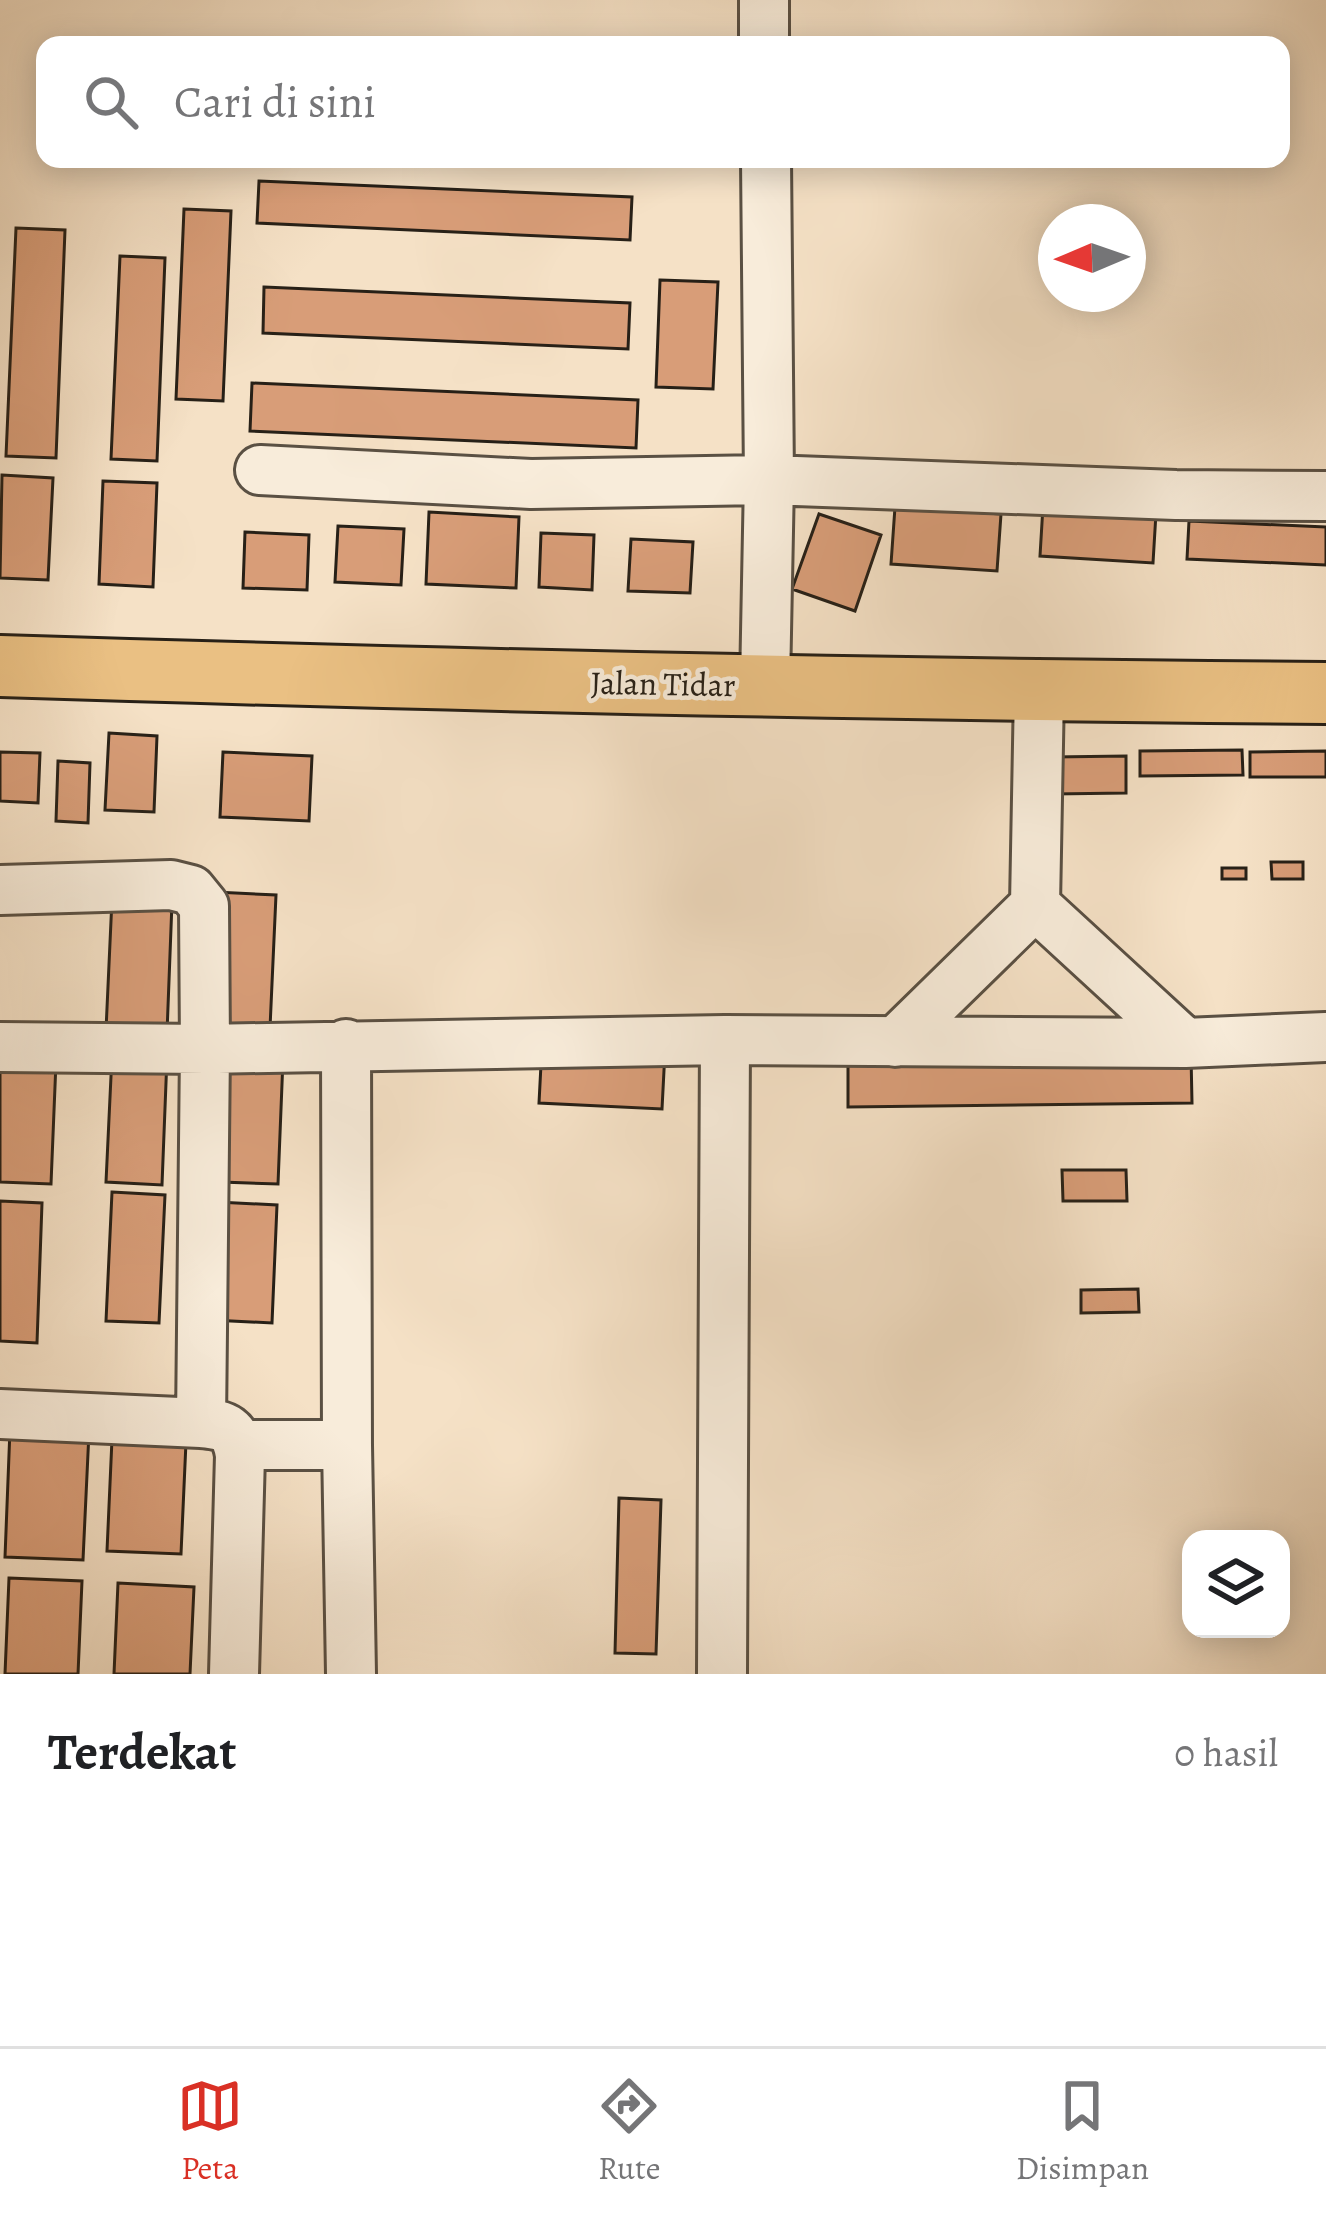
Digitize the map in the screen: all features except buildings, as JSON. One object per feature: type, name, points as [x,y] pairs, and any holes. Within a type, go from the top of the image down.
[{"type":"main road","name":"Jalan Tidar","points":[[0,665],[399,679],[1326,693]]},
{"type":"street","points":[[764,0],[764,36]]},
{"type":"street","points":[[766,168],[766,685]]},
{"type":"street","points":[[260,470],[531,484],[769,480],[1326,496]]},
{"type":"street","points":[[895,1042],[1034,905],[1039,691]]},
{"type":"street","points":[[0,890],[171,885],[191,890],[204,906],[220,1434],[234,1674]]},
{"type":"street","points":[[1034,905],[1185,1043]]},
{"type":"street","points":[[0,1047],[205,1049],[724,1040],[1185,1043],[1326,1037]]},
{"type":"street","points":[[722,1674],[724,1040]]},
{"type":"street","points":[[346,1044],[351,1674]]},
{"type":"street","points":[[0,1414],[347,1445]]}]
